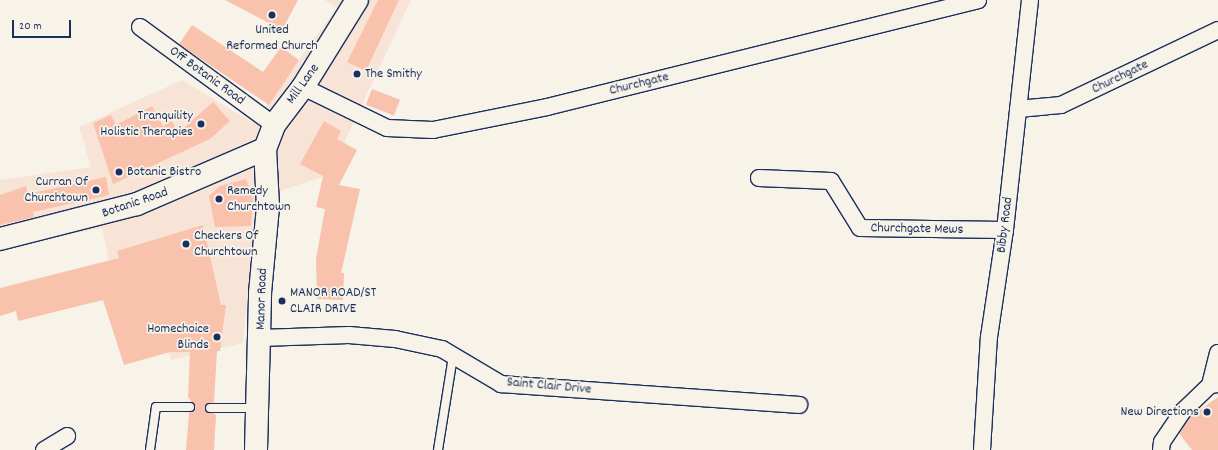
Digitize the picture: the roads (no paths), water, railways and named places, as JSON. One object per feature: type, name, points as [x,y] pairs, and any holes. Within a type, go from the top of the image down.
[{"type":"main road","name":"Mill Lane","points":[[264,149],[274,125],[303,87],[357,0]]},
{"type":"main road","name":"Botanic Road","points":[[0,239],[137,204],[264,149]]},
{"type":"main road","name":"Manor Road","points":[[256,450],[260,338],[268,206],[264,149]]},
{"type":"street","name":"Churchgate","points":[[303,87],[387,128],[433,130],[555,105],[978,0]]},
{"type":"street","name":"Bibby Road","points":[[982,450],[989,337],[1005,230],[1030,0]]},
{"type":"street","name":"Off Botanic Road","points":[[140,27],[274,125]]},
{"type":"street","name":"Churchgate","points":[[1018,109],[1061,105],[1218,30]]},
{"type":"street","name":"Churchgate Mews","points":[[759,178],[831,181],[860,228],[1005,230]]},
{"type":"street","name":"Saint Clair Drive","points":[[260,338],[356,335],[395,339],[442,349],[501,384],[799,405]]},
{"type":"street","points":[[1161,450],[1162,442],[1182,412],[1214,384],[1218,352]]},
{"type":"street","points":[[44,450],[67,436]]},
{"type":"lane","points":[[438,450],[453,356]]},
{"type":"lane","points":[[150,450],[156,407],[190,407]]},
{"type":"lane","points":[[210,408],[258,408]]},
{"type":"place","name":"United Reformed Church","points":[[272,15]]},
{"type":"place","name":"The Smithy","points":[[357,74]]},
{"type":"place","name":"Tranquility Holistic Therapies","points":[[201,124]]},
{"type":"place","name":"Botanic Bistro","points":[[119,172]]},
{"type":"place","name":"Curran Of Churchtown","points":[[96,190]]},
{"type":"place","name":"Remedy Churchtown","points":[[219,199]]},
{"type":"place","name":"Checkers Of Churchtown","points":[[186,244]]},
{"type":"place","name":"MANOR ROAD/ST CLAIR DRIVE","points":[[282,301]]},
{"type":"place","name":"Homechoice Blinds","points":[[217,337]]},
{"type":"place","name":"New Directions","points":[[1207,412]]}]
